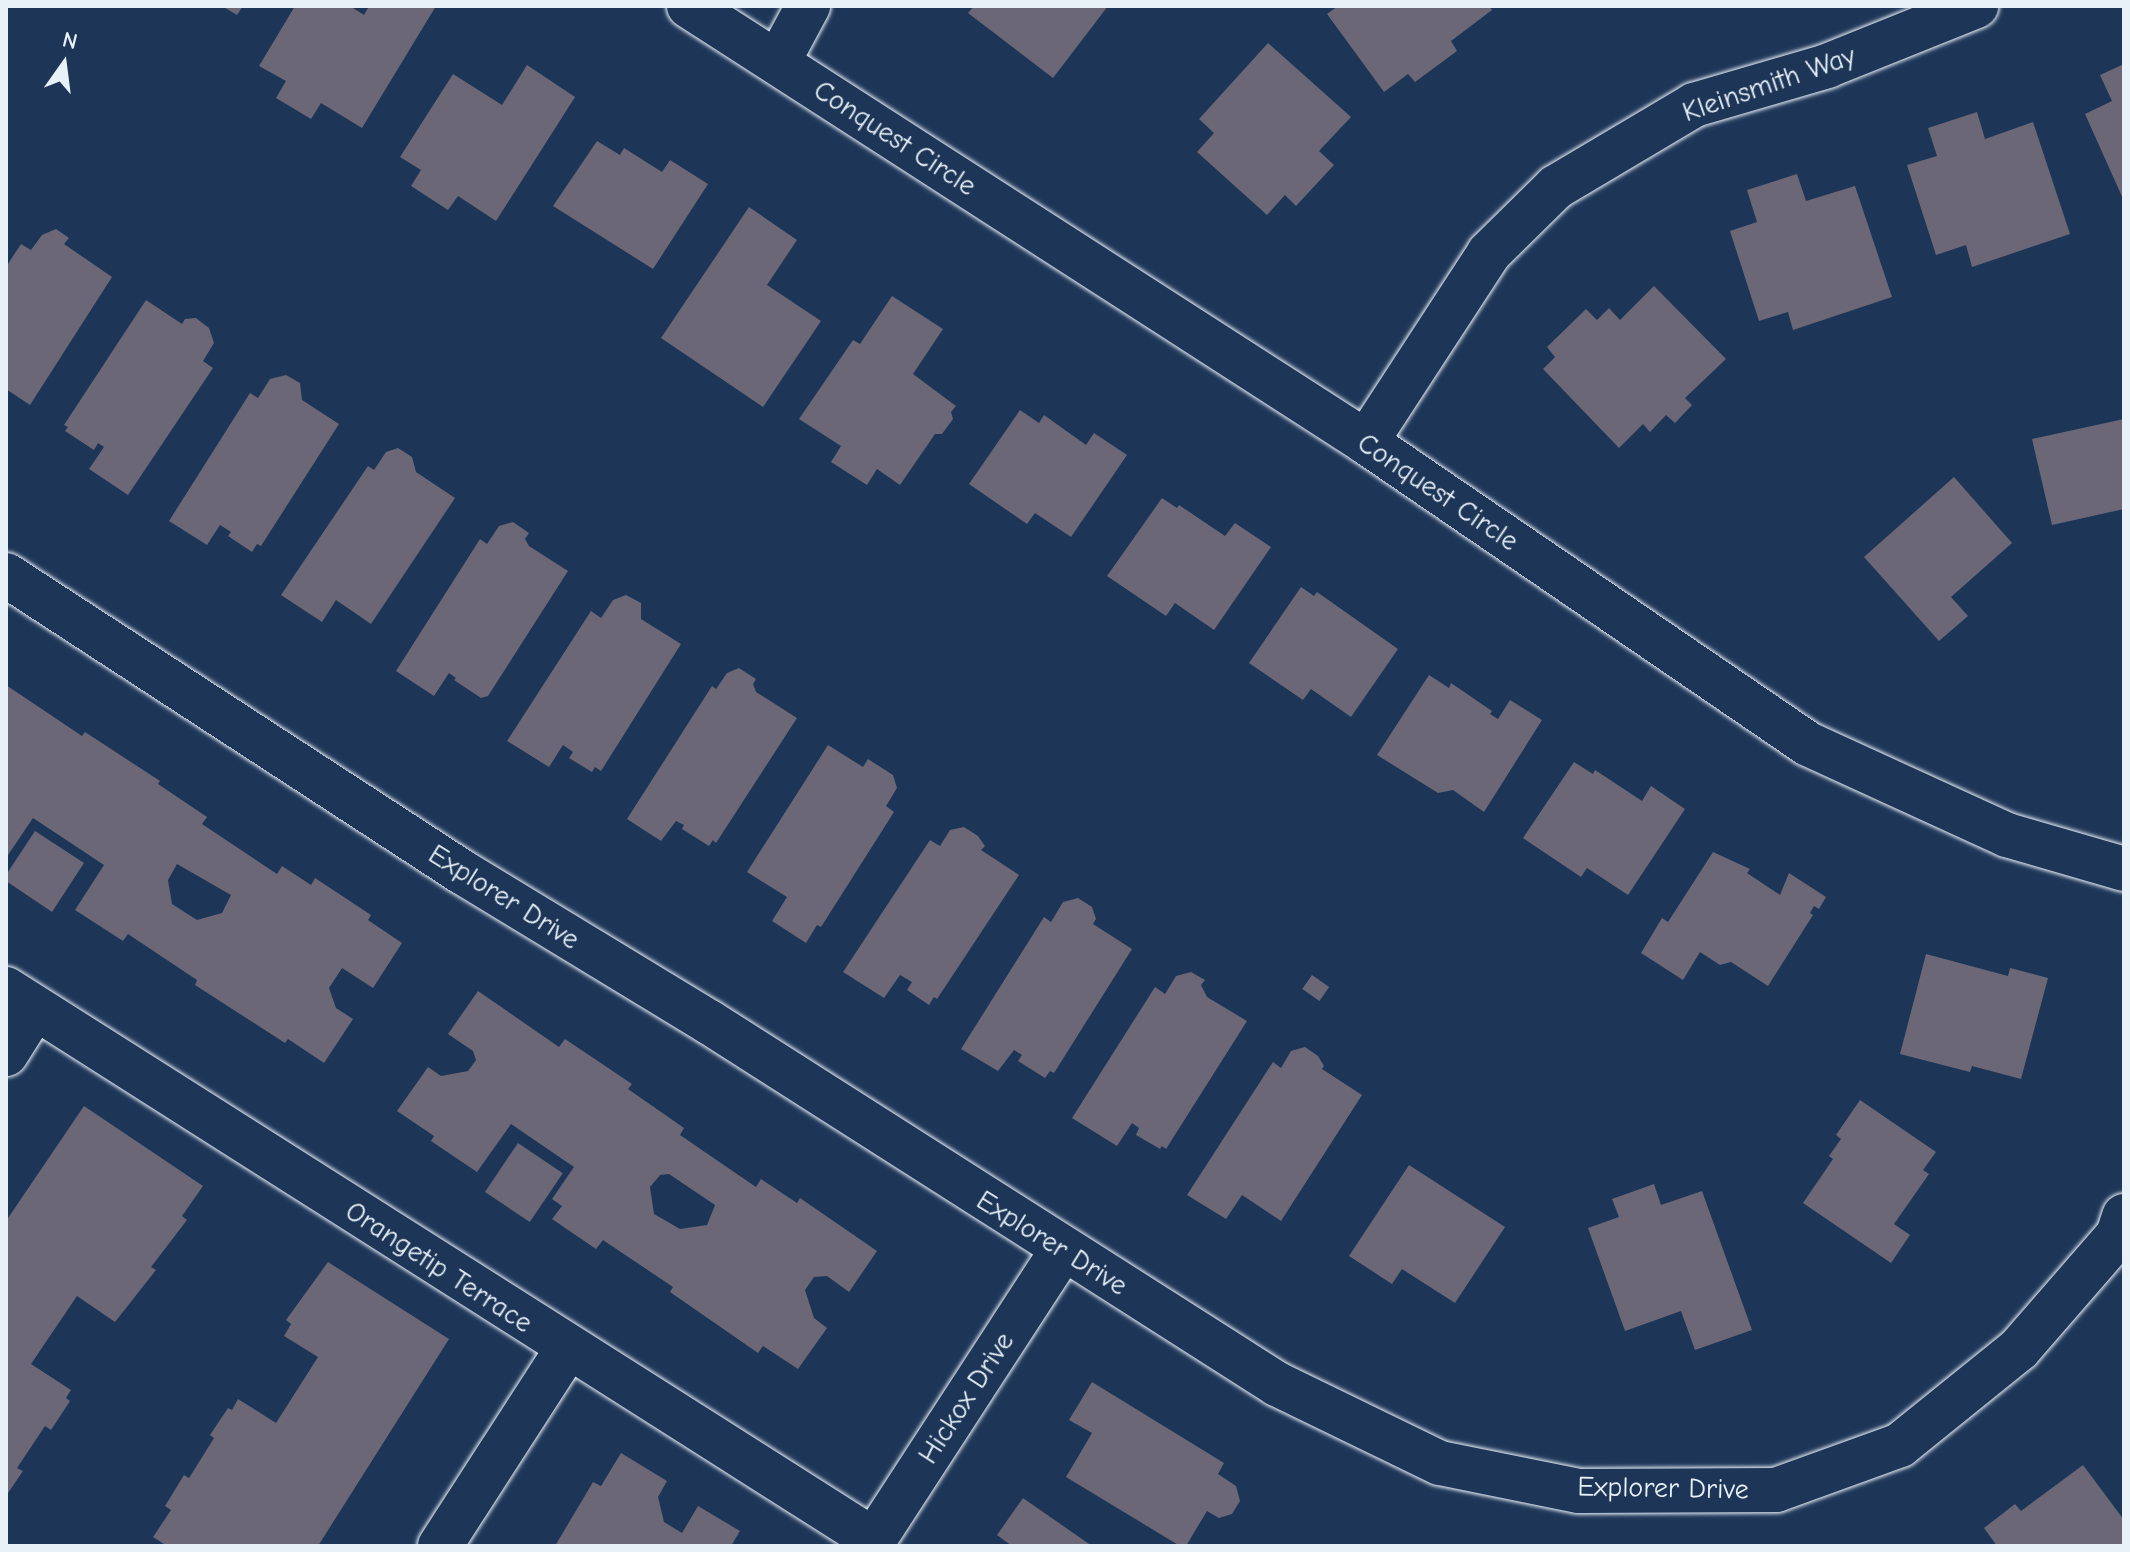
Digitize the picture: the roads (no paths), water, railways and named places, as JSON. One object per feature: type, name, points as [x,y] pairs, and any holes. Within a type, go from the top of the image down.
[{"type":"street","name":"Conquest Circle","points":[[689,6],[1366,442],[1808,744],[2007,835],[2124,869]]},
{"type":"street","points":[[778,62],[808,6]]},
{"type":"street","name":"Kleinsmith Way","points":[[1366,442],[1489,253],[1556,187],[1694,105],[1827,66],[1976,6]]},
{"type":"street","name":"Explorer Drive","points":[[6,575],[462,872],[709,1022],[1062,1250],[1277,1384],[1440,1463],[1579,1491],[1776,1490],[1900,1445],[2019,1349],[2118,1235],[2124,1216]]},
{"type":"street","points":[[6,1054],[21,999]]},
{"type":"street","name":"Orangetip Terrace","points":[[21,999],[872,1543]]},
{"type":"street","name":"Hickox Drive","points":[[872,1543],[1062,1250]]},
{"type":"street","points":[[440,1546],[567,1349]]}]
